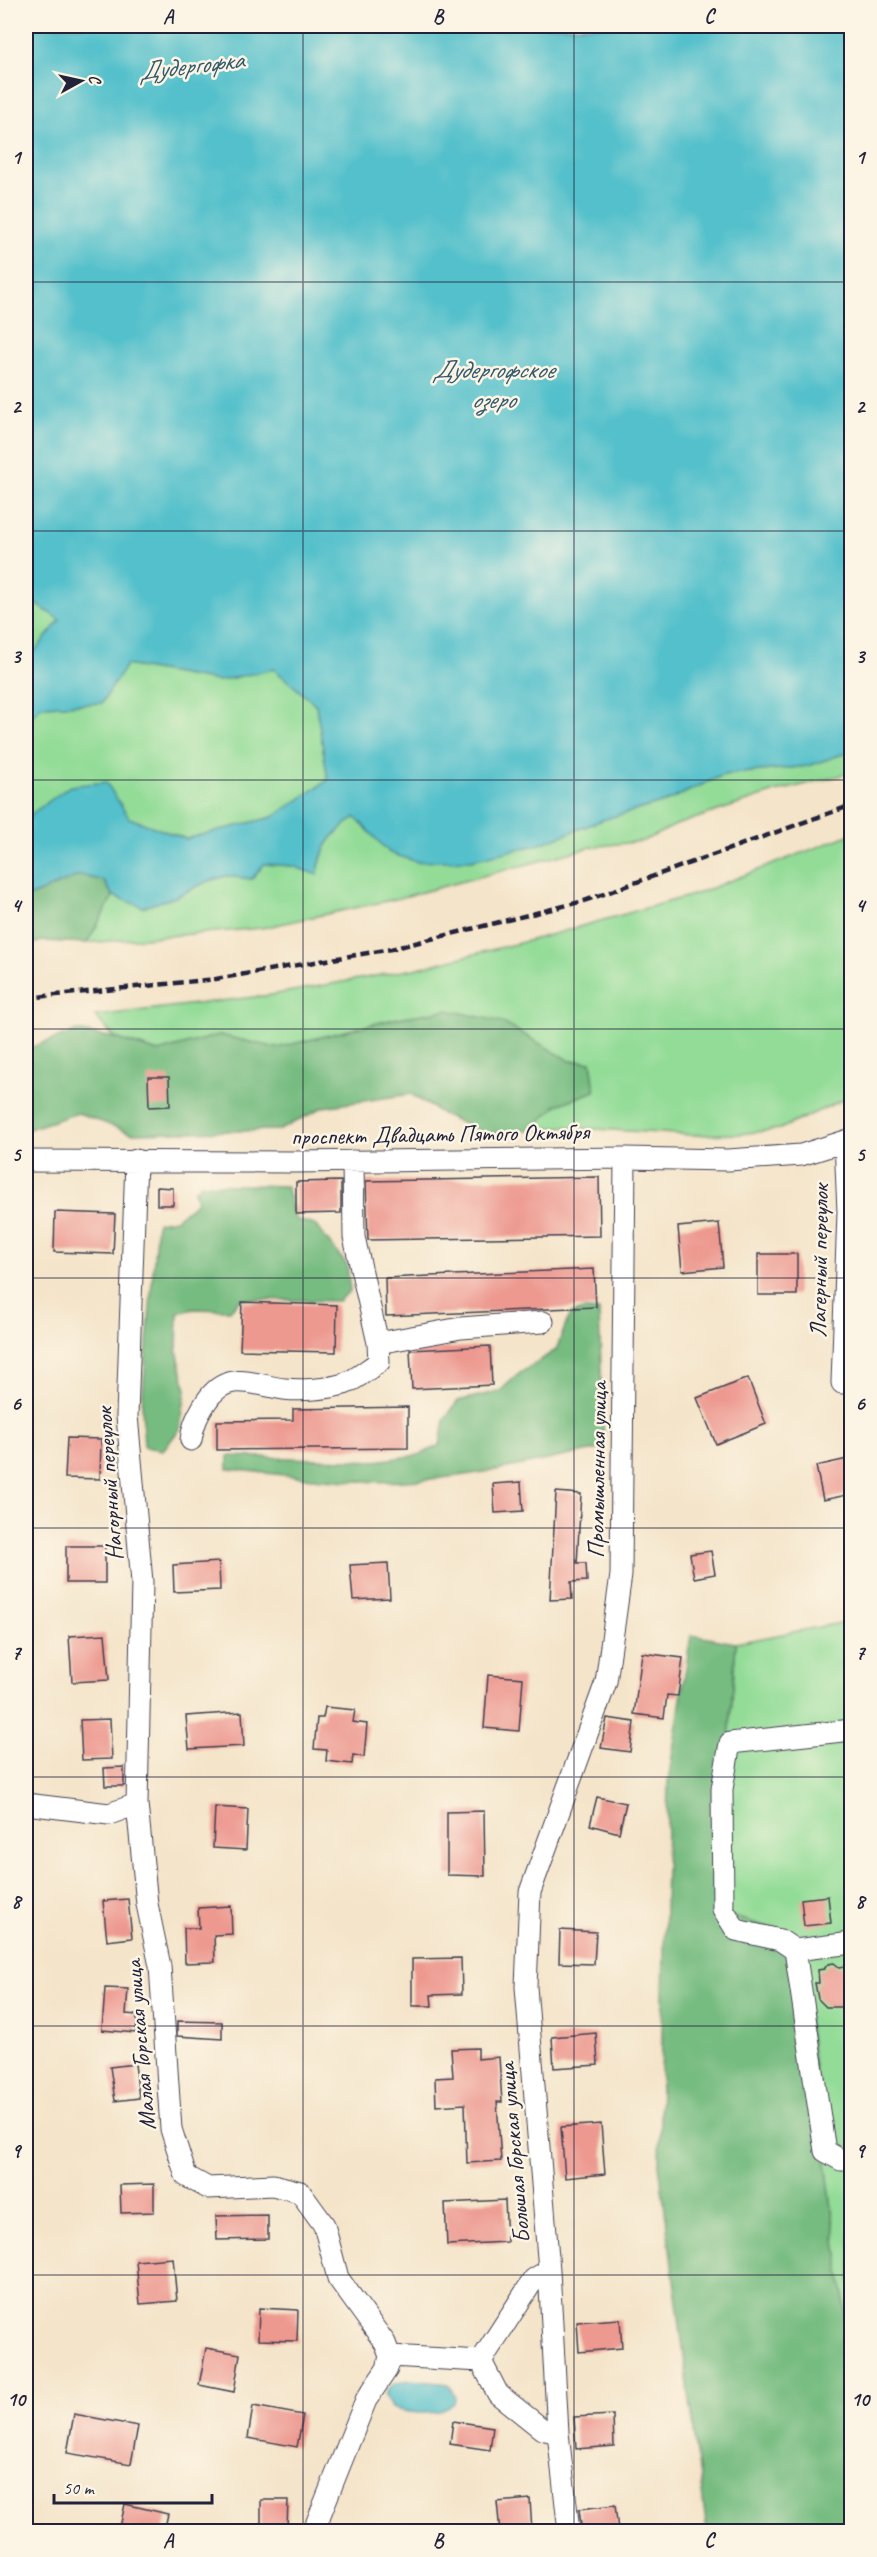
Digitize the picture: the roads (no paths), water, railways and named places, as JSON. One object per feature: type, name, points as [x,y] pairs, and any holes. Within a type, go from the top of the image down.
[{"type":"street","name":"проспект Двадцать Пятого Октября","points":[[26,1161],[625,1158],[728,1160],[801,1155],[848,1140]]},
{"type":"street","name":"Лагерный переулок","points":[[842,1383],[848,1140]]},
{"type":"street","name":"Промышленная улица","points":[[572,1777],[606,1682],[621,1575],[625,1158]]},
{"type":"street","name":"Нагорный переулок","points":[[136,1160],[127,1416],[142,1582],[137,1804]]},
{"type":"street","points":[[191,1440],[193,1423],[214,1390],[231,1382],[249,1381],[285,1389],[345,1383],[379,1362],[378,1343],[354,1237],[353,1161]]},
{"type":"street","points":[[378,1343],[461,1328],[543,1322]]},
{"type":"street","points":[[852,1730],[730,1743],[722,1789],[723,1909],[736,1930],[780,1940],[795,1950],[852,1943]]},
{"type":"street","name":"Большая Горская улица","points":[[569,2532],[558,2433],[549,2270],[526,1987],[530,1892],[572,1777]]},
{"type":"street","points":[[26,1804],[109,1814],[137,1804]]},
{"type":"street","name":"Малая Горская улица","points":[[137,1804],[147,1904],[160,1966],[171,2129],[186,2176],[208,2187],[273,2185],[300,2192],[324,2225],[338,2278],[385,2343],[390,2356]]},
{"type":"street","points":[[795,1950],[825,2151],[841,2160],[852,2160]]},
{"type":"street","points":[[481,2361],[534,2279],[549,2270]]},
{"type":"street","points":[[313,2532],[366,2400],[387,2369],[390,2356],[481,2361]]},
{"type":"street","points":[[481,2361],[498,2394],[542,2429],[558,2433]]},
{"type":"water","name":"Дудергофское озеро","points":[[26,26],[851,26],[851,755],[843,754],[808,766],[723,775],[665,802],[605,819],[540,844],[471,860],[417,862],[390,853],[355,817],[339,830],[325,848],[317,875],[293,866],[264,864],[252,879],[226,876],[206,882],[175,897],[143,907],[113,896],[104,881],[80,875],[26,898],[26,818],[70,786],[106,782],[129,818],[186,839],[273,817],[328,780],[316,705],[274,669],[218,681],[126,665],[102,703],[41,706],[26,722],[26,656],[35,651],[60,620],[26,597]]},
{"type":"water","points":[[411,2380],[449,2384],[455,2397],[454,2403],[440,2411],[424,2413],[391,2408],[385,2396],[389,2388]]},
{"type":"railway","points":[[26,998],[216,979],[391,949],[584,901],[852,805]]},
{"type":"water label","name":"Дудергофка","points":[[191,65]]}]
